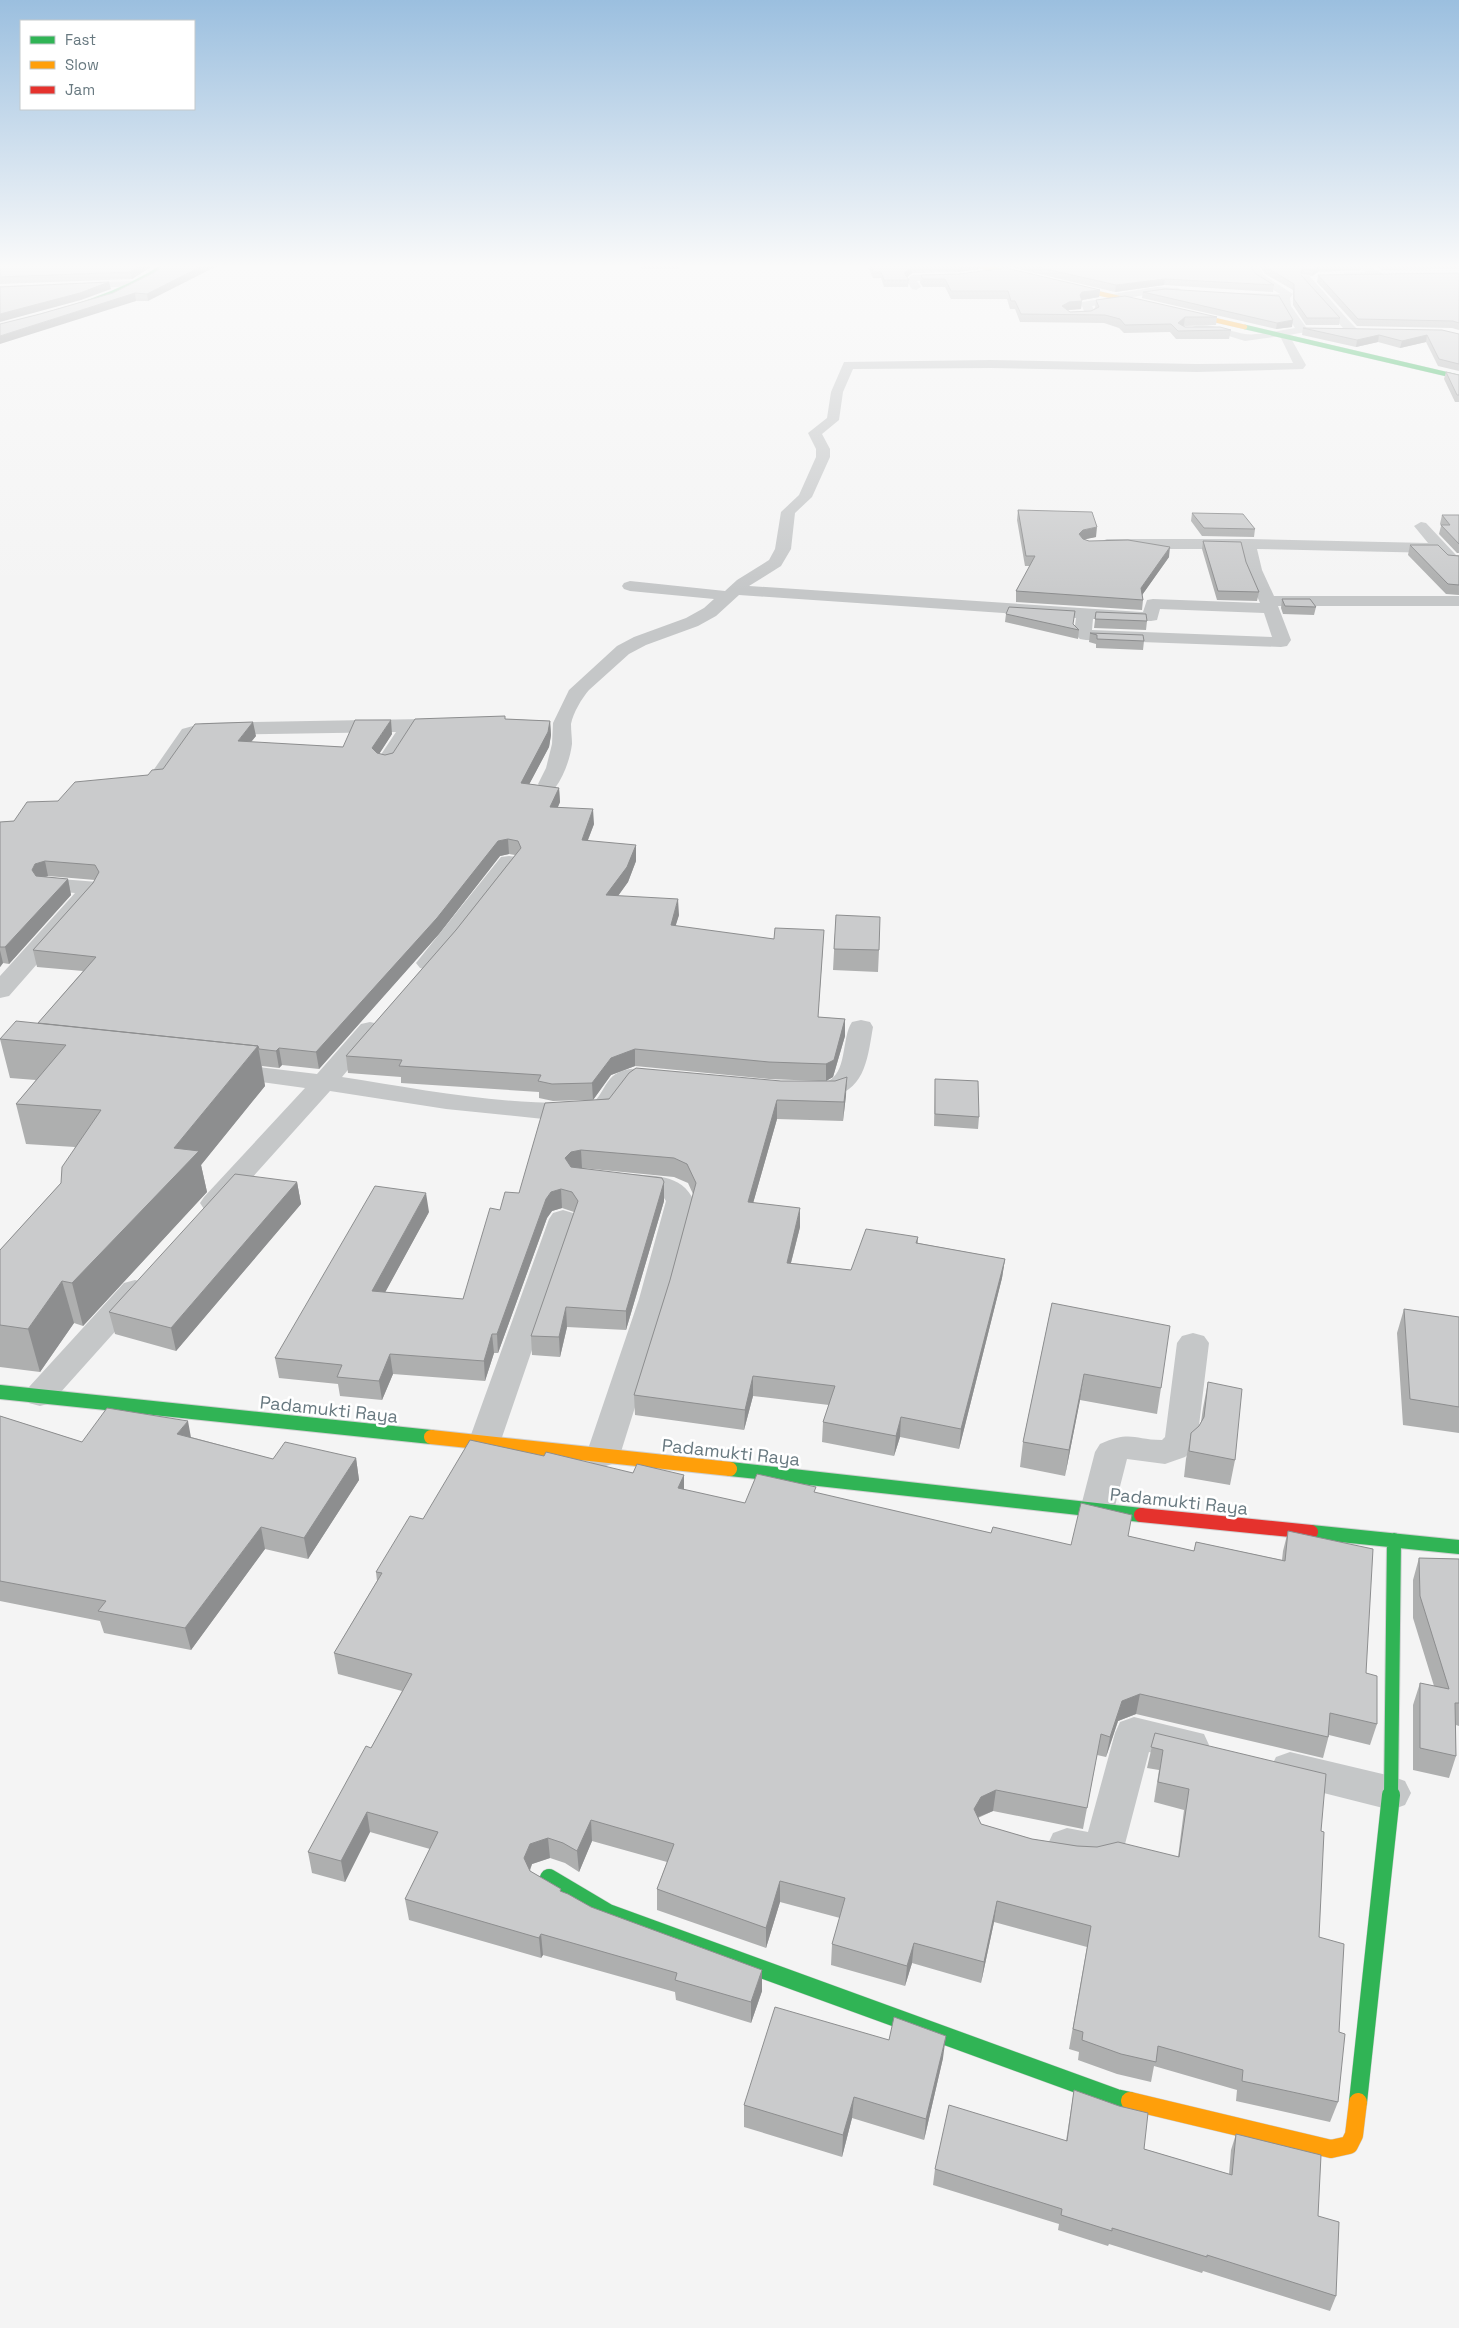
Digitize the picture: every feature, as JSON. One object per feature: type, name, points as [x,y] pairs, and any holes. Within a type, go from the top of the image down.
[{"type":"main road","points":[[1444,374],[1459,377]]},
{"type":"main road","name":"Padamukti Raya","points":[[0,1392],[1459,1547]]},
{"type":"main road","points":[[549,1878],[608,1913],[1116,2098],[1331,2148],[1349,2145],[1354,2135],[1370,2004],[1390,1793],[1394,1540]]},
{"type":"street","points":[[548,784],[558,760],[562,744],[554,723],[575,694],[613,658],[640,641],[692,622],[710,612],[742,584],[767,569],[780,558],[784,549],[788,512],[805,497],[823,457],[824,449],[815,434],[833,420],[837,392],[844,374]]},
{"type":"street","points":[[1420,526],[1457,563]]},
{"type":"street","points":[[1088,544],[1171,542],[1441,548]]},
{"type":"street","points":[[1085,614],[1083,634],[1086,635],[1281,642],[1282,640],[1270,604],[1254,570],[1248,544]]},
{"type":"street","points":[[630,586],[1147,617],[1151,616],[1151,605],[1153,604],[1459,601]]},
{"type":"street","points":[[158,778],[189,732],[444,724]]},
{"type":"street","points":[[386,762],[409,726]]},
{"type":"street","points":[[415,977],[448,940],[509,862]]},
{"type":"street","points":[[3,984],[87,893],[90,887],[48,885]]},
{"type":"street","points":[[198,1220],[383,1015]]},
{"type":"street","points":[[788,1090],[826,1091],[838,1088],[847,1081],[861,1027]]},
{"type":"street","points":[[197,1068],[324,1082],[446,1101],[553,1112],[601,1109],[608,1104],[619,1082],[626,1078],[635,1076],[685,1081]]},
{"type":"street","points":[[600,1180],[672,1188],[679,1194],[680,1200],[654,1299],[603,1455]]},
{"type":"street","points":[[484,1443],[563,1219]]},
{"type":"street","points":[[40,1395],[152,1271]]},
{"type":"street","points":[[1097,1510],[1112,1452],[1120,1447],[1131,1446],[1165,1454],[1175,1450],[1181,1442],[1193,1343]]},
{"type":"street","points":[[1031,1839],[1092,1850],[1100,1849],[1105,1844],[1134,1733],[1221,1753]]},
{"type":"street","points":[[1259,1762],[1390,1793]]},
{"type":"building","points":[[1447,374],[1459,375],[1459,395],[1457,395]]},
{"type":"building","points":[[1018,510],[1092,512],[1097,527],[1083,530],[1079,534],[1083,539],[1089,541],[1128,540],[1170,547],[1141,588],[1143,600],[1016,591],[1035,556],[1026,556]]},
{"type":"building","points":[[1192,513],[1243,514],[1255,529],[1204,528]]},
{"type":"building","points":[[1442,515],[1459,515],[1459,544],[1441,525],[1450,525]]},
{"type":"building","points":[[1203,541],[1241,542],[1246,562],[1259,592],[1218,591]]},
{"type":"building","points":[[1410,545],[1438,545],[1448,555],[1459,556],[1459,585],[1448,584]]},
{"type":"building","points":[[1282,599],[1310,599],[1316,607],[1285,606]]},
{"type":"building","points":[[1009,607],[1075,611],[1073,624],[1079,630],[1006,614]]},
{"type":"building","points":[[1096,612],[1146,614],[1147,621],[1095,619]]},
{"type":"building","points":[[1090,633],[1143,635],[1144,641],[1097,639],[1097,635]]},
{"type":"building","points":[[505,716],[505,719],[550,721],[548,732],[521,783],[559,788],[550,807],[593,809],[582,840],[636,845],[627,867],[606,895],[678,899],[671,925],[774,939],[775,928],[824,930],[818,1017],[845,1019],[834,1060],[826,1064],[769,1062],[635,1049],[611,1058],[592,1083],[552,1084],[538,1081],[541,1075],[399,1066],[402,1060],[346,1056],[456,930],[521,848],[518,841],[508,839],[498,841],[437,918],[316,1052],[279,1048],[276,1051],[259,1049],[258,1046],[38,1023],[96,957],[33,950],[93,883],[99,872],[95,865],[45,861],[35,864],[32,870],[36,876],[68,879],[5,947],[0,947],[0,822],[14,821],[27,802],[58,801],[75,782],[148,775],[152,770],[163,769],[195,724],[253,722],[238,741],[343,747],[355,720],[391,720],[372,748],[377,753],[385,755],[393,753],[415,719]]},
{"type":"building","points":[[836,915],[880,917],[879,950],[834,949]]},
{"type":"building","points":[[16,1021],[258,1046],[174,1148],[199,1151],[72,1283],[62,1281],[28,1329],[0,1325],[0,1250],[61,1183],[62,1167],[101,1110],[16,1104],[66,1045],[0,1039]]},
{"type":"building","points":[[636,1068],[781,1081],[835,1081],[847,1077],[844,1102],[777,1100],[748,1202],[800,1208],[787,1263],[851,1270],[866,1229],[918,1237],[916,1243],[1005,1259],[961,1429],[901,1417],[896,1436],[823,1422],[835,1386],[753,1376],[745,1410],[634,1395],[670,1280],[696,1183],[687,1164],[674,1158],[581,1150],[571,1152],[565,1158],[571,1167],[662,1178],[664,1182],[626,1311],[566,1307],[559,1337],[531,1336],[578,1201],[572,1192],[561,1189],[551,1192],[546,1199],[497,1334],[492,1334],[484,1361],[390,1354],[379,1381],[337,1377],[342,1365],[275,1358],[375,1186],[426,1193],[372,1291],[463,1299],[490,1208],[500,1210],[505,1192],[519,1193],[545,1103],[609,1099],[629,1073]]},
{"type":"building","points":[[935,1079],[978,1081],[979,1117],[935,1114]]},
{"type":"building","points":[[235,1174],[297,1182],[171,1328],[109,1312]]},
{"type":"building","points":[[1052,1303],[1170,1326],[1161,1388],[1084,1374],[1069,1450],[1023,1442]]},
{"type":"building","points":[[1404,1309],[1459,1317],[1459,1407],[1410,1399]]},
{"type":"building","points":[[1208,1382],[1242,1389],[1235,1460],[1189,1451],[1191,1433],[1199,1426],[1204,1417]]},
{"type":"building","points":[[107,1408],[188,1421],[177,1434],[273,1459],[285,1442],[356,1458],[304,1538],[261,1527],[185,1628],[98,1611],[106,1601],[0,1581],[0,1416],[82,1442]]},
{"type":"building","points":[[470,1440],[544,1456],[546,1452],[633,1473],[637,1464],[684,1475],[678,1488],[745,1503],[757,1474],[816,1487],[814,1492],[991,1533],[993,1527],[1071,1545],[1081,1503],[1132,1515],[1128,1536],[1194,1551],[1196,1542],[1285,1561],[1288,1531],[1373,1549],[1366,1673],[1377,1676],[1377,1724],[1330,1713],[1328,1737],[1140,1694],[1122,1701],[1110,1737],[1101,1734],[1087,1808],[996,1790],[981,1797],[974,1809],[981,1824],[1032,1839],[1097,1847],[1118,1842],[1179,1857],[1189,1789],[1158,1782],[1163,1750],[1151,1747],[1155,1733],[1326,1774],[1321,1831],[1324,1832],[1319,1937],[1344,1944],[1339,2032],[1345,2034],[1338,2102],[1242,2081],[1243,2070],[1158,2046],[1156,2062],[1121,2054],[1082,2040],[1083,2032],[1073,2029],[1091,1926],[997,1901],[984,1962],[914,1943],[907,1966],[832,1944],[845,1898],[780,1881],[766,1928],[657,1889],[674,1844],[591,1820],[577,1851],[563,1843],[548,1838],[530,1844],[524,1858],[530,1871],[561,1889],[560,1891],[591,1907],[762,1970],[751,2002],[675,1980],[677,1973],[541,1934],[539,1938],[405,1899],[438,1832],[367,1812],[341,1861],[308,1852],[366,1746],[371,1748],[412,1674],[334,1653],[382,1573],[376,1572],[410,1516],[423,1519]]},
{"type":"building","points":[[1419,1558],[1459,1559],[1459,1703],[1455,1703],[1456,1756],[1420,1748],[1420,1683],[1449,1689],[1420,1596]]},
{"type":"building","points":[[775,2007],[889,2040],[894,2017],[946,2036],[926,2119],[854,2097],[843,2135],[744,2105]]},
{"type":"building","points":[[1074,2090],[1119,2106],[1148,2113],[1144,2149],[1232,2175],[1236,2134],[1321,2155],[1318,2216],[1339,2222],[1336,2296],[1207,2255],[1207,2257],[1112,2228],[1112,2231],[1061,2215],[1062,2209],[935,2169],[949,2105],[1067,2141]]},
{"type":"traffic: fast","points":[[1445,374],[1459,377]]},
{"type":"traffic: fast","points":[[0,1392],[431,1437]]},
{"type":"traffic: fast","points":[[730,1469],[1141,1515]]},
{"type":"traffic: fast","points":[[1311,1532],[1459,1547]]},
{"type":"traffic: fast","points":[[1358,2102],[1391,1793],[1394,1540]]},
{"type":"traffic: fast","points":[[549,1878],[608,1913],[1116,2098],[1130,2101]]},
{"type":"traffic: slow","points":[[431,1437],[730,1469]]},
{"type":"traffic: slow","points":[[1130,2101],[1331,2149],[1349,2145],[1354,2135],[1358,2102]]},
{"type":"traffic: jam","points":[[1141,1515],[1311,1532]]}]
